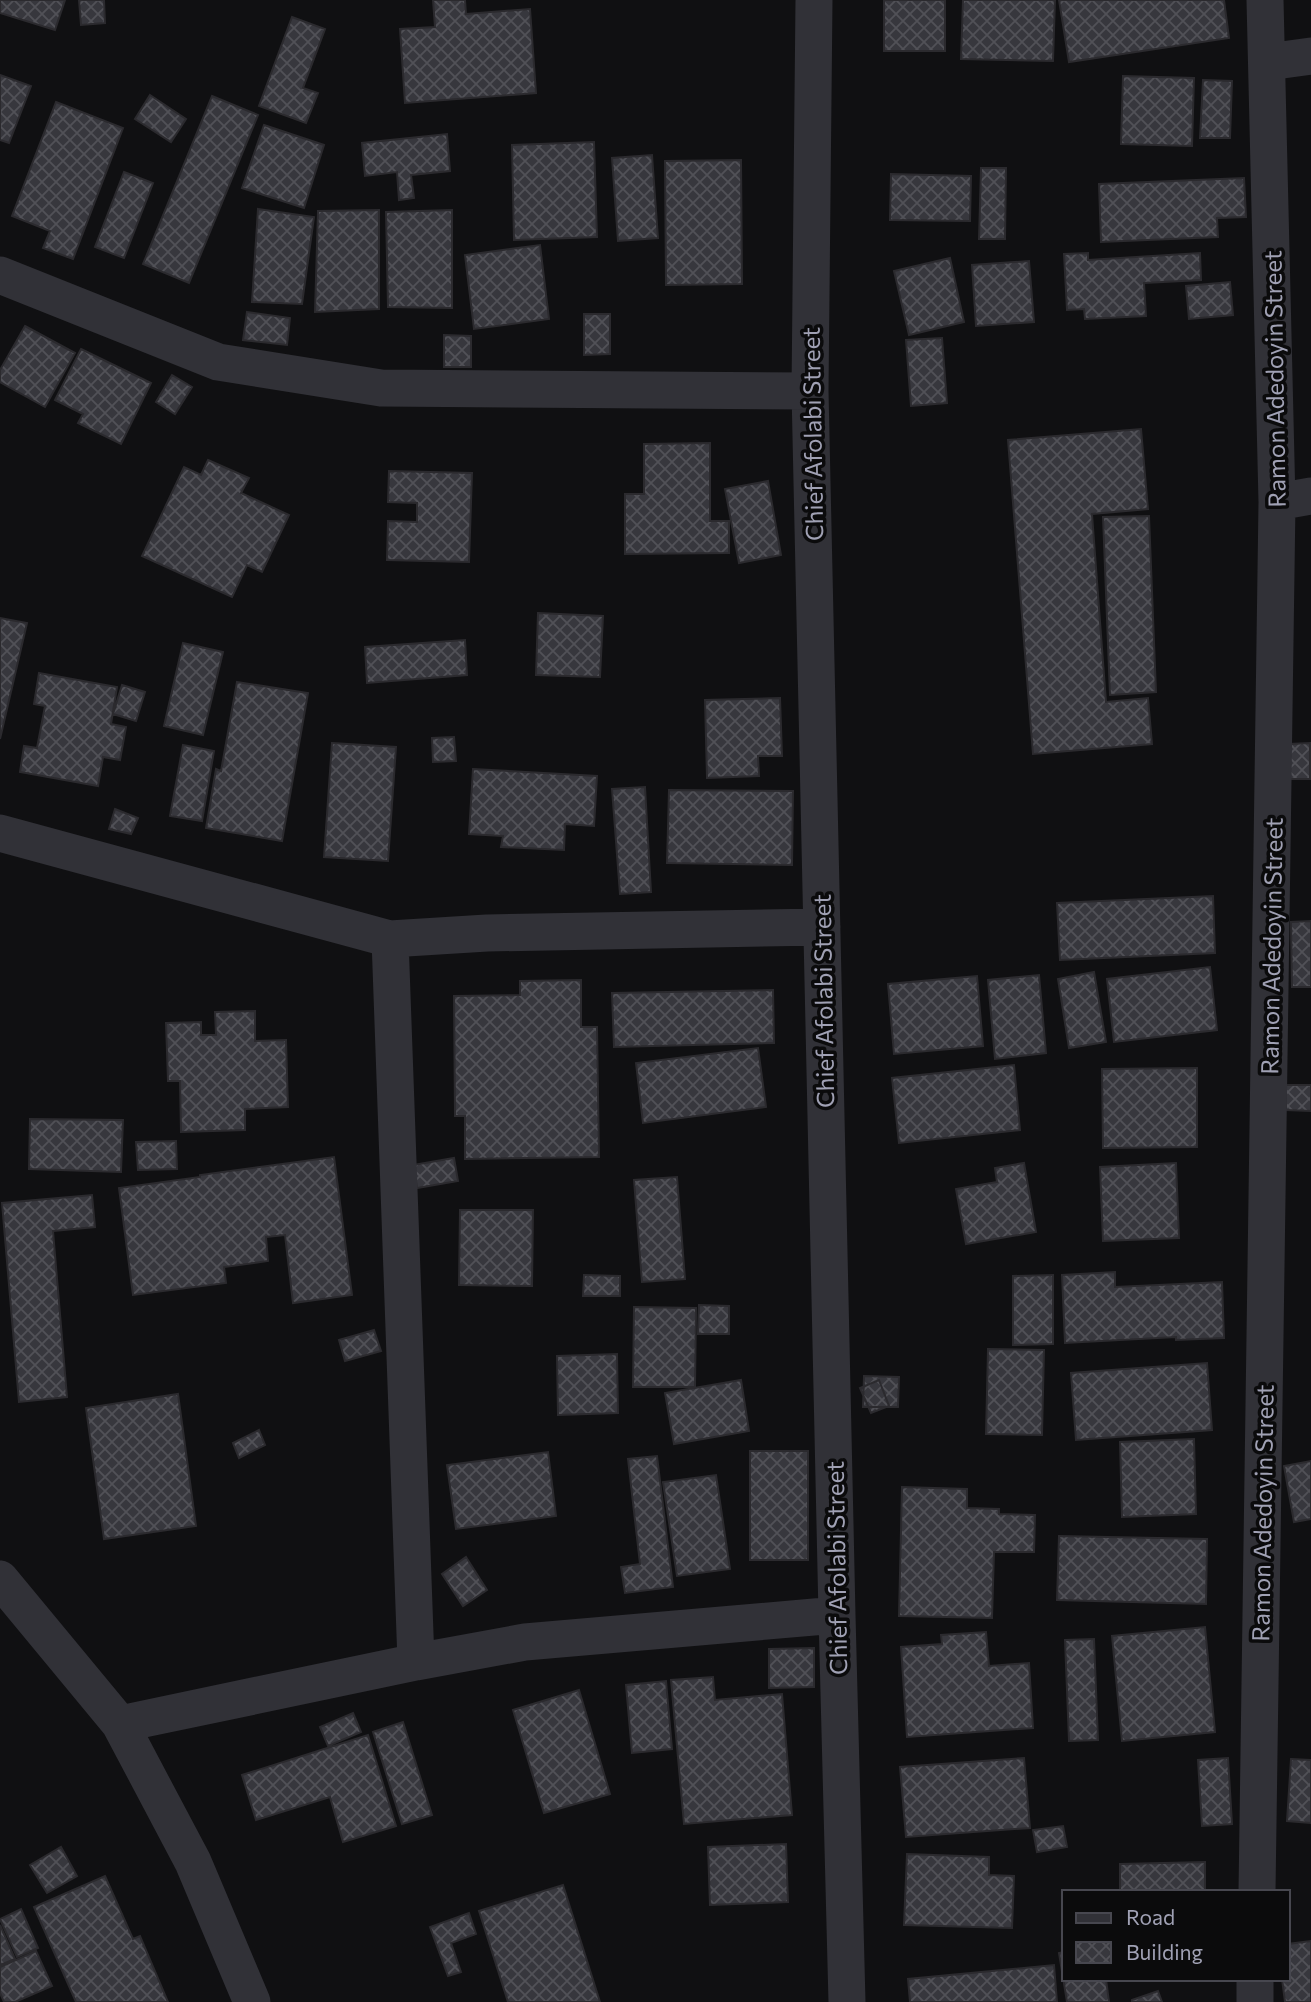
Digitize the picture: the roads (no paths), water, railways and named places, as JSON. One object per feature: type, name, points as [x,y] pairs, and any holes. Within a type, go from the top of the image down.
[{"type":"street","name":"Chief Afolabi Street","points":[[814,0],[810,391],[847,2002]]},
{"type":"street","name":"Ramon Adedoyin Street","points":[[1257,1890],[1294,499],[1265,0]]},
{"type":"street","points":[[1268,62],[1311,56]]},
{"type":"street","points":[[0,275],[218,362],[381,388],[810,391]]},
{"type":"street","points":[[0,833],[390,939],[487,933],[822,927]]},
{"type":"street","points":[[390,939],[416,1662]]},
{"type":"street","points":[[0,1579],[120,1724],[193,1862],[251,2002]]},
{"type":"street","points":[[120,1724],[525,1642],[837,1615]]},
{"type":"street","points":[[1255,1981],[1255,2002]]}]
